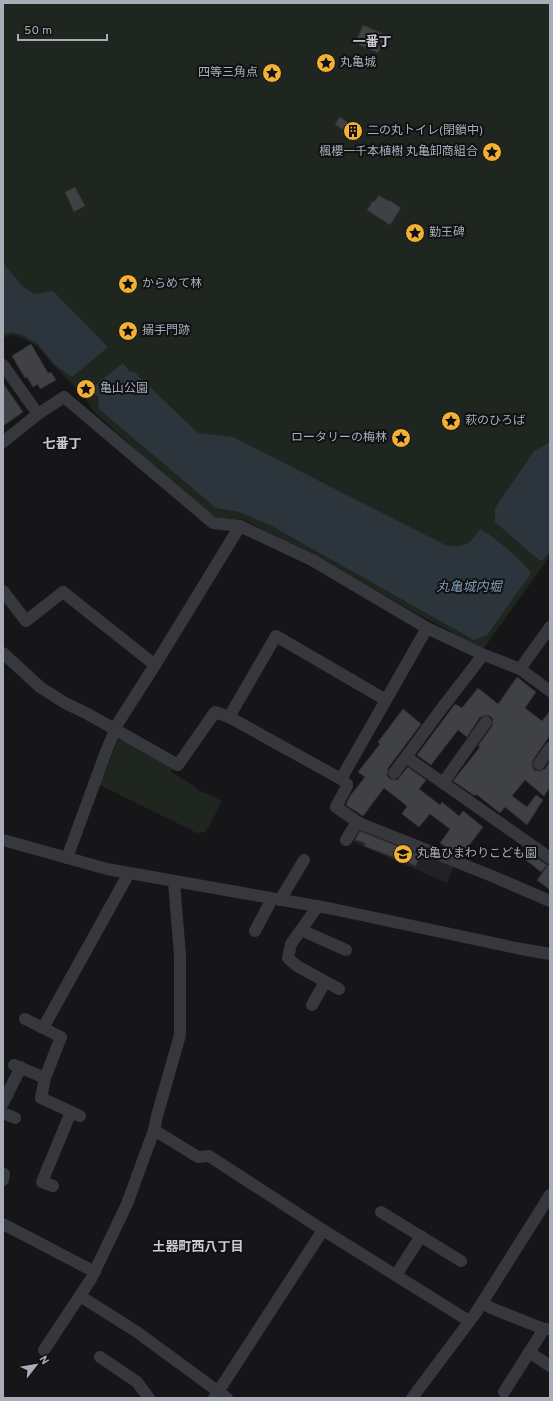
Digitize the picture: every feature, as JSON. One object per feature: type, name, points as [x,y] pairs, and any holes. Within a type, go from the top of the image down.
[{"type":"street","points":[[3,366],[38,414]]},
{"type":"street","points":[[3,442],[38,414],[64,397],[213,523],[240,526],[312,560],[428,628],[484,655],[520,669],[550,691]]},
{"type":"street","points":[[67,858],[118,723],[240,526]]},
{"type":"street","points":[[3,591],[26,621],[63,592],[155,665]]},
{"type":"street","points":[[520,669],[550,627]]},
{"type":"street","points":[[341,779],[428,628]]},
{"type":"street","points":[[229,717],[276,636],[386,700]]},
{"type":"street","points":[[3,653],[40,687],[65,703],[86,713],[178,766],[215,712],[229,717],[341,779],[347,784],[347,786],[336,807],[357,822],[550,900]]},
{"type":"street","points":[[394,772],[484,655]]},
{"type":"street","points":[[443,783],[486,722]]},
{"type":"street","points":[[540,764],[550,748]]},
{"type":"street","points":[[406,757],[550,858]]},
{"type":"street","points":[[346,840],[357,822]]},
{"type":"street","points":[[3,840],[107,869],[174,882],[318,906],[509,947],[550,954]]},
{"type":"street","points":[[255,931],[304,860]]},
{"type":"street","points":[[43,1028],[72,963],[102,933],[129,873]]},
{"type":"street","points":[[44,1350],[95,1272],[127,1204],[154,1130],[160,1102],[180,1035],[180,955],[174,882]]},
{"type":"street","points":[[318,906],[291,944],[288,958],[297,966],[339,989]]},
{"type":"street","points":[[301,930],[346,950]]},
{"type":"street","points":[[312,1005],[326,982]]},
{"type":"street","points":[[25,1020],[61,1037],[45,1078],[41,1098],[75,1114],[42,1182],[53,1186]]},
{"type":"street","points":[[3,1103],[18,1066],[45,1078]]},
{"type":"street","points":[[3,1113],[15,1118]]},
{"type":"street","points":[[154,1130],[198,1157],[209,1156],[323,1230],[470,1321]]},
{"type":"street","points":[[412,1398],[470,1321],[550,1195]]},
{"type":"street","points":[[382,1212],[461,1261]]},
{"type":"street","points":[[3,1224],[95,1272]]},
{"type":"street","points":[[80,1296],[131,1334],[220,1396],[323,1230]]},
{"type":"street","points":[[396,1276],[421,1236]]},
{"type":"street","points":[[482,1303],[491,1308],[547,1329],[529,1352],[504,1392]]},
{"type":"street","points":[[529,1352],[550,1366]]},
{"type":"street","points":[[100,1356],[137,1382],[143,1395]]},
{"type":"shaded area","points":[[3,3],[550,3],[550,556],[484,648],[473,644],[309,553],[244,520],[218,518],[208,513],[145,460],[128,442],[93,411],[85,397],[53,365],[37,346],[24,339],[11,335],[3,338]]},
{"type":"shaded area","points":[[118,740],[124,741],[173,767],[171,772],[196,787],[198,790],[222,801],[205,832],[197,833],[100,785]]},
{"type":"shaded area","name":"丸亀ひまわりこども園","points":[[361,829],[454,865],[447,883],[351,841],[357,830]]},
{"type":"water","points":[[3,263],[23,287],[34,294],[53,291],[108,347],[72,377],[54,364],[38,344],[24,336],[12,332],[3,335]]},
{"type":"water","name":"丸亀城内堀","points":[[123,363],[129,371],[134,372],[198,433],[233,437],[447,546],[459,546],[470,542],[480,529],[508,549],[531,573],[487,635],[474,640],[272,526],[239,512],[216,508],[99,409],[98,396],[89,390]]},
{"type":"water","points":[[550,442],[550,551],[543,560],[539,560],[495,522],[495,508],[534,451]]},
{"type":"building","points":[[363,25],[386,35],[378,53],[355,43]]},
{"type":"building","name":"二の丸トイレ(閉鎖中)","points":[[340,117],[363,133],[358,141],[335,124]]},
{"type":"building","points":[[75,187],[85,206],[74,212],[65,192]]},
{"type":"building","points":[[379,195],[401,208],[390,225],[367,210]]},
{"type":"building","points":[[31,344],[48,373],[51,372],[56,380],[40,389],[38,384],[33,387],[27,377],[25,378],[12,356]]},
{"type":"building","points":[[3,383],[23,412],[3,426]]},
{"type":"building","points":[[517,677],[536,692],[525,708],[542,721],[550,711],[550,735],[533,760],[532,764],[534,770],[539,771],[545,769],[550,761],[550,787],[544,796],[525,780],[512,796],[527,807],[536,795],[543,800],[527,825],[505,807],[500,813],[476,794],[475,796],[453,781],[480,747],[478,746],[492,726],[493,719],[490,716],[486,715],[480,717],[467,737],[458,730],[431,765],[417,755],[455,704],[462,708],[478,688],[498,704]]},
{"type":"building","points":[[403,709],[421,724],[388,768],[387,776],[390,779],[397,780],[408,767],[426,780],[419,789],[440,805],[442,802],[459,816],[463,811],[483,827],[461,856],[440,843],[450,829],[430,814],[419,827],[402,814],[407,806],[384,788],[363,816],[346,805],[350,796],[365,777],[358,772],[380,744],[378,742]]},
{"type":"building","points":[[360,831],[420,855],[416,866],[364,846],[365,843],[355,840]]},
{"type":"building","points":[[531,854],[547,865],[541,872],[526,860]]},
{"type":"building","points":[[548,865],[550,865],[550,890],[537,880]]},
{"type":"place","name":"丸亀城","points":[[326,63]]},
{"type":"place","name":"四等三角点","points":[[272,73]]},
{"type":"place","name":"二の丸トイレ(閉鎖中)","points":[[353,131]]},
{"type":"place","name":"楓櫻一千本植樹 丸亀卸商組合","points":[[492,152]]},
{"type":"place","name":"勤王碑","points":[[415,233]]},
{"type":"place","name":"からめて林","points":[[128,284]]},
{"type":"place","name":"搦手門跡","points":[[128,331]]},
{"type":"place","name":"亀山公園","points":[[86,389]]},
{"type":"place","name":"萩のひろば","points":[[451,421]]},
{"type":"place","name":"ロータリーの梅林","points":[[401,438]]},
{"type":"place","name":"丸亀ひまわりこども園","points":[[403,854]]},
{"type":"district","name":"一番丁","points":[[372,43]]},
{"type":"district","name":"七番丁","points":[[62,445]]},
{"type":"district","name":"土器町西八丁目","points":[[198,1248]]}]
